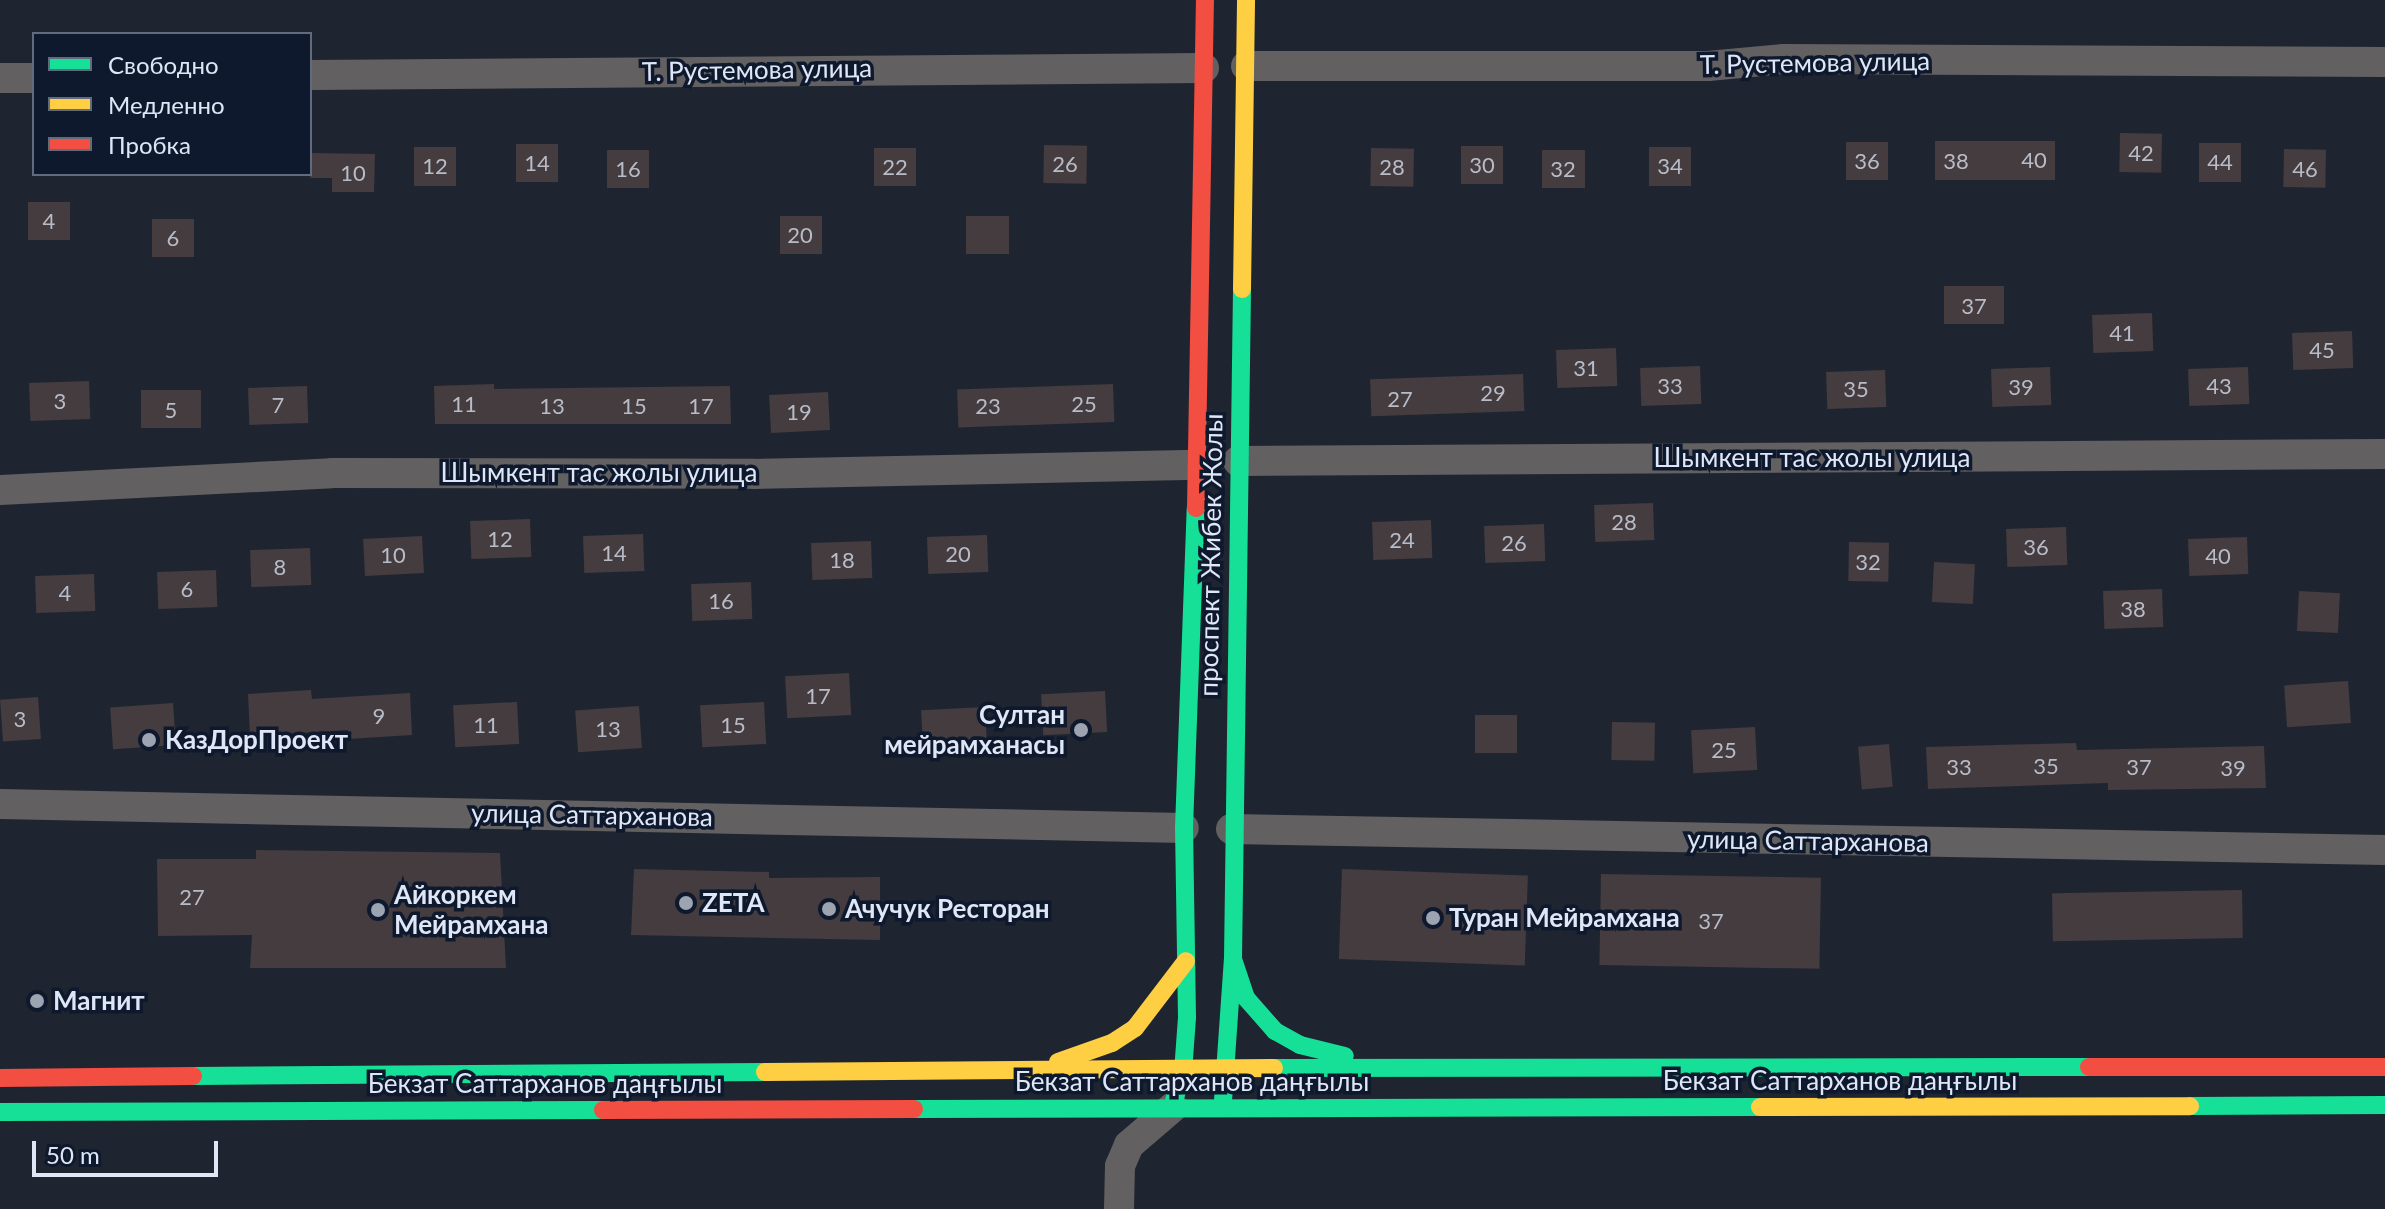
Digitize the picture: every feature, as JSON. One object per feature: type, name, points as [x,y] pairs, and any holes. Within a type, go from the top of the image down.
[{"type":"main road","name":"проспект Жибек Жолы","points":[[1173,1107],[1183,1072],[1186,961],[1184,828],[1198,465],[1205,0]]},
{"type":"main road","name":"проспект Жибек Жолы","points":[[1223,1111],[1233,959],[1231,829],[1246,0]]},
{"type":"main road","points":[[1233,959],[1246,998],[1275,1031],[1300,1045],[1390,1070]]},
{"type":"main road","points":[[1027,1073],[1112,1043],[1135,1028],[1186,961]]},
{"type":"main road","name":"Бекзат Саттарханов даңғылы","points":[[0,1078],[1183,1072],[1226,1068],[2385,1067]]},
{"type":"main road","points":[[1438,1107],[1439,1070]]},
{"type":"main road","name":"Бекзат Саттарханов даңғылы","points":[[0,1112],[1173,1107],[1223,1111],[1438,1107],[2385,1105]]},
{"type":"street","name":"Т. Рустемова улица","points":[[1246,66],[1708,66],[1784,59],[2385,62]]},
{"type":"street","name":"Т. Рустемова улица","points":[[312,75],[1204,68]]},
{"type":"street","points":[[0,78],[32,78]]},
{"type":"street","name":"Шымкент тас жолы улица","points":[[1238,461],[2385,454]]},
{"type":"street","name":"Шымкент тас жолы улица","points":[[0,490],[332,473],[762,474],[1198,465]]},
{"type":"street","name":"улица Саттарханова","points":[[0,804],[1184,828]]},
{"type":"street","name":"улица Саттарханова","points":[[1231,829],[2385,850]]},
{"type":"street","points":[[1119,1209],[1120,1166],[1143,1130],[1173,1107]]},
{"type":"building","points":[[2120,133],[2162,134],[2161,173],[2119,172]]},
{"type":"building","points":[[1935,141],[2055,141],[2055,180],[1935,180]]},
{"type":"building","points":[[1846,142],[1888,142],[1888,180],[1846,180]]},
{"type":"building","points":[[2199,143],[2241,143],[2241,182],[2199,182]]},
{"type":"building","points":[[516,144],[558,144],[558,182],[516,182]]},
{"type":"building","points":[[1044,145],[1087,146],[1086,184],[1043,183]]},
{"type":"building","points":[[1461,146],[1503,146],[1503,184],[1461,184]]},
{"type":"building","points":[[414,147],[456,147],[456,186],[414,186]]},
{"type":"building","points":[[1649,147],[1691,147],[1691,186],[1649,186]]},
{"type":"building","points":[[874,148],[916,148],[916,186],[874,186]]},
{"type":"building","points":[[1371,148],[1414,149],[1413,187],[1370,186]]},
{"type":"building","points":[[2284,149],[2326,150],[2325,188],[2283,187]]},
{"type":"building","points":[[607,150],[649,150],[649,188],[607,188]]},
{"type":"building","points":[[1542,150],[1585,150],[1585,188],[1542,188]]},
{"type":"building","points":[[312,153],[375,154],[374,192],[332,192],[332,178],[310,178]]},
{"type":"building","points":[[28,202],[70,202],[70,240],[28,240]]},
{"type":"building","points":[[780,216],[822,216],[822,254],[780,254]]},
{"type":"building","points":[[966,216],[1009,216],[1009,254],[966,254]]},
{"type":"building","points":[[152,219],[194,219],[194,257],[152,257]]},
{"type":"building","points":[[1944,286],[2004,286],[2004,324],[1944,324]]},
{"type":"building","points":[[2152,313],[2153,351],[2093,353],[2092,315]]},
{"type":"building","points":[[2352,331],[2353,368],[2293,370],[2292,333]]},
{"type":"building","points":[[1616,348],[1617,386],[1557,388],[1556,350]]},
{"type":"building","points":[[1700,366],[1701,404],[1641,406],[1640,368]]},
{"type":"building","points":[[2050,367],[2051,405],[1992,407],[1991,369]]},
{"type":"building","points":[[2248,367],[2249,404],[2189,406],[2188,369]]},
{"type":"building","points":[[1885,370],[1886,407],[1827,409],[1826,372]]},
{"type":"building","points":[[1523,374],[1524,411],[1371,416],[1370,379]]},
{"type":"building","points":[[89,381],[90,419],[30,421],[29,383]]},
{"type":"building","points":[[494,384],[494,389],[730,386],[731,424],[435,424],[434,386]]},
{"type":"building","points":[[1113,384],[1114,422],[958,427],[957,389]]},
{"type":"building","points":[[307,386],[308,423],[249,425],[248,388]]},
{"type":"building","points":[[141,390],[201,390],[201,428],[141,428]]},
{"type":"building","points":[[828,392],[830,430],[771,433],[769,395]]},
{"type":"building","points":[[1653,503],[1654,540],[1595,542],[1594,505]]},
{"type":"building","points":[[530,519],[531,557],[471,559],[470,521]]},
{"type":"building","points":[[1431,520],[1432,558],[1373,560],[1372,522]]},
{"type":"building","points":[[1544,524],[1545,561],[1485,563],[1484,526]]},
{"type":"building","points":[[2066,527],[2067,565],[2007,567],[2006,529]]},
{"type":"building","points":[[643,534],[644,571],[584,573],[583,536]]},
{"type":"building","points":[[987,535],[988,572],[928,574],[927,537]]},
{"type":"building","points":[[422,536],[424,573],[365,576],[363,539]]},
{"type":"building","points":[[2247,537],[2248,574],[2189,576],[2188,539]]},
{"type":"building","points":[[871,541],[872,578],[812,580],[811,543]]},
{"type":"building","points":[[1849,542],[1889,543],[1888,582],[1848,581]]},
{"type":"building","points":[[310,548],[311,585],[251,587],[250,550]]},
{"type":"building","points":[[1934,562],[1975,564],[1973,604],[1932,602]]},
{"type":"building","points":[[216,570],[217,607],[158,609],[157,572]]},
{"type":"building","points":[[94,574],[95,611],[36,613],[35,576]]},
{"type":"building","points":[[751,582],[752,619],[692,621],[691,584]]},
{"type":"building","points":[[2162,589],[2163,627],[2104,629],[2103,591]]},
{"type":"building","points":[[2299,591],[2340,593],[2338,633],[2297,631]]},
{"type":"building","points":[[849,673],[851,715],[787,718],[785,676]]},
{"type":"building","points":[[2348,681],[2351,723],[2287,727],[2284,685]]},
{"type":"building","points":[[311,690],[312,699],[410,693],[412,735],[348,739],[348,730],[250,736],[248,694]]},
{"type":"building","points":[[1105,691],[1107,732],[1043,735],[1041,694]]},
{"type":"building","points":[[38,697],[41,739],[3,742],[0,700]]},
{"type":"building","points":[[517,702],[519,744],[455,747],[453,705]]},
{"type":"building","points":[[764,702],[766,744],[702,747],[700,705]]},
{"type":"building","points":[[173,703],[176,745],[113,749],[110,707]]},
{"type":"building","points":[[639,706],[642,748],[578,752],[575,710]]},
{"type":"building","points":[[985,707],[987,749],[923,752],[921,710]]},
{"type":"building","points":[[1475,715],[1517,715],[1517,753],[1475,753]]},
{"type":"building","points":[[1612,722],[1655,723],[1654,761],[1611,760]]},
{"type":"building","points":[[1755,727],[1757,770],[1693,773],[1691,730]]},
{"type":"building","points":[[2076,743],[2077,750],[2264,746],[2266,788],[2108,790],[2108,783],[1928,789],[1926,747]]},
{"type":"building","points":[[1889,744],[1893,787],[1862,790],[1858,747]]},
{"type":"building","name":"Айкоркем Мейрамхана","points":[[256,850],[500,853],[506,968],[250,968],[252,935],[158,936],[157,859],[256,859]]},
{"type":"building","points":[[634,869],[769,872],[769,878],[880,877],[880,940],[631,935]]},
{"type":"building","name":"Туран Мейрамхана","points":[[1342,869],[1528,875],[1525,965],[1339,959]]},
{"type":"building","points":[[1601,874],[1821,878],[1819,969],[1599,965]]},
{"type":"building","points":[[2242,890],[2243,938],[2053,941],[2052,893]]},
{"type":"traffic: fast","points":[[1223,1101],[1233,959],[1242,289]]},
{"type":"traffic: fast","points":[[1174,1101],[1183,1072],[1187,1017],[1184,828],[1196,508]]},
{"type":"traffic: fast","points":[[1233,959],[1246,998],[1275,1031],[1300,1045],[1345,1056]]},
{"type":"traffic: fast","points":[[1274,1068],[2089,1067]]},
{"type":"traffic: fast","points":[[193,1076],[765,1072]]},
{"type":"traffic: fast","points":[[2190,1106],[2385,1105]]},
{"type":"traffic: fast","points":[[914,1109],[1760,1107]]},
{"type":"traffic: fast","points":[[0,1112],[603,1110]]},
{"type":"traffic: slow","points":[[1242,289],[1246,0]]},
{"type":"traffic: slow","points":[[1058,1062],[1112,1043],[1135,1028],[1186,961]]},
{"type":"traffic: slow","points":[[765,1072],[1274,1068]]},
{"type":"traffic: slow","points":[[1760,1107],[2190,1106]]},
{"type":"traffic: jam","points":[[1196,508],[1205,0]]},
{"type":"traffic: jam","points":[[2089,1067],[2385,1067]]},
{"type":"traffic: jam","points":[[0,1078],[193,1076]]},
{"type":"traffic: jam","points":[[603,1110],[914,1109]]},
{"type":"place","name":"Султан мейрамханасы","points":[[1081,730]]},
{"type":"place","name":"КазДорПроект","points":[[149,740]]},
{"type":"place","name":"ZETA","points":[[686,903]]},
{"type":"place","name":"Ачучук Ресторан","points":[[829,909]]},
{"type":"place","name":"Айкоркем Мейрамхана","points":[[378,910]]},
{"type":"place","name":"Туран Мейрамхана","points":[[1433,918]]},
{"type":"place","name":"Магнит","points":[[37,1001]]}]
